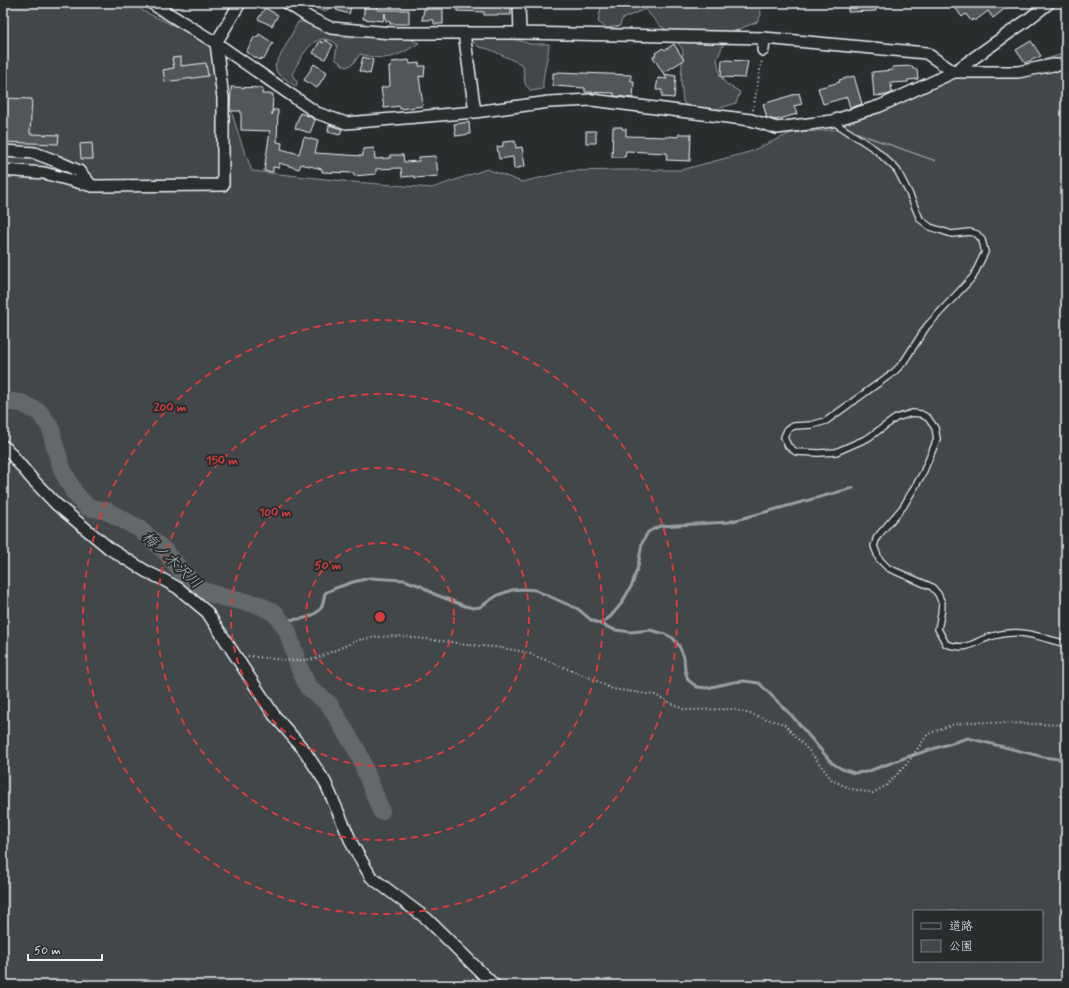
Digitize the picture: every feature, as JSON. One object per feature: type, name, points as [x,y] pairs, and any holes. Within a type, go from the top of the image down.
[{"type":"street","points":[[151,3],[216,43],[317,113],[346,123],[475,112],[549,102],[592,100],[751,120],[777,128],[832,121],[880,106],[954,72],[1049,3]]},
{"type":"street","points":[[3,170],[44,173],[92,186],[223,184],[223,98],[216,43],[240,3]]},
{"type":"street","points":[[287,3],[310,18],[331,28],[392,33],[520,33],[764,38],[926,53],[954,72],[1018,72],[1052,65],[1066,65]]},
{"type":"street","points":[[519,3],[520,33]]},
{"type":"street","points":[[464,33],[475,112]]},
{"type":"street","points":[[763,50],[764,38]]},
{"type":"street","points":[[3,151],[35,153],[56,161],[79,172],[92,186]]},
{"type":"street","points":[[3,446],[56,504],[110,549],[147,572],[178,588],[207,612],[274,715],[304,750],[325,782],[353,846],[371,876],[427,919],[494,985]]},
{"type":"lane","points":[[832,121],[876,150],[897,170],[920,219],[930,227],[952,234],[970,232],[977,234],[982,240],[985,252],[973,277],[927,326],[903,363],[894,372],[826,421],[811,425],[794,426],[787,430],[784,437],[788,446],[796,452],[836,452],[868,438],[896,418],[912,413],[921,414],[928,418],[935,428],[937,439],[923,473],[903,507],[877,536],[874,546],[879,558],[888,568],[932,587],[938,594],[942,603],[938,629],[946,644],[962,648],[976,644],[992,636],[1014,632],[1029,633],[1066,644]]},
{"type":"path","points":[[754,108],[763,50]]},
{"type":"path","points":[[235,655],[294,661],[315,659],[358,640],[399,636],[467,645],[496,647],[525,652],[591,678],[612,690],[655,696],[685,710],[733,709],[784,724],[812,754],[832,780],[851,789],[873,793],[887,785],[906,765],[928,734],[951,725],[971,722],[1066,725]]},
{"type":"green space","points":[[3,3],[137,3],[143,11],[210,43],[242,145],[252,171],[353,182],[432,188],[487,169],[522,182],[570,171],[681,170],[749,152],[791,133],[844,129],[936,161],[841,127],[838,120],[877,111],[884,111],[941,78],[1020,67],[1066,53],[1066,985],[3,985]]},
{"type":"green space","points":[[317,3],[332,3],[330,8],[324,12],[316,8]]},
{"type":"green space","points":[[602,3],[760,3],[761,15],[757,22],[739,29],[723,45],[717,59],[720,75],[725,83],[740,92],[736,103],[709,110],[689,107],[683,102],[681,80],[683,50],[669,31],[660,26],[645,9],[622,19],[620,26],[607,28],[598,22]]},
{"type":"green space","points":[[298,22],[306,22],[346,38],[403,36],[419,43],[398,55],[391,57],[377,58],[360,54],[353,64],[346,67],[335,59],[337,44],[329,40],[322,39],[309,47],[292,74],[297,82],[296,87],[277,73],[275,66]]},
{"type":"green space","points":[[475,35],[518,40],[530,44],[549,44],[543,78],[543,89],[531,91],[525,84],[523,65],[489,49],[479,47],[471,40]]},
{"type":"building","points":[[338,3],[352,3],[349,14],[336,10]]},
{"type":"building","points":[[365,3],[378,3],[377,10],[409,10],[409,24],[390,24],[390,22],[386,21],[385,13],[383,21],[363,19]]},
{"type":"building","points":[[457,3],[511,3],[511,15],[484,15],[484,12],[457,11]]},
{"type":"building","points":[[848,3],[876,3],[876,11],[848,12]]},
{"type":"building","points":[[958,3],[1012,3],[993,18],[988,11],[975,21],[974,19],[971,21],[966,14],[962,17],[954,6]]},
{"type":"building","points":[[265,8],[278,15],[272,26],[258,19]]},
{"type":"building","points":[[424,9],[443,9],[443,24],[434,24],[434,20],[422,20]]},
{"type":"building","points":[[259,34],[273,43],[264,59],[261,58],[260,60],[246,52],[255,36],[257,38]]},
{"type":"building","points":[[325,40],[333,45],[325,59],[313,53],[320,41],[323,43]]},
{"type":"building","points":[[1031,41],[1041,56],[1025,63],[1016,50]]},
{"type":"building","points":[[674,44],[684,60],[663,73],[653,57],[656,55],[655,53],[663,48],[665,50]]},
{"type":"building","points":[[181,57],[181,66],[206,63],[208,76],[165,82],[163,70],[174,68],[172,58]]},
{"type":"building","points":[[363,57],[373,60],[370,74],[359,71]]},
{"type":"building","points":[[409,60],[410,64],[419,63],[419,66],[425,66],[424,77],[419,76],[423,106],[400,109],[400,106],[384,108],[381,88],[390,86],[389,67],[391,67],[392,62]]},
{"type":"building","points":[[722,60],[748,61],[745,78],[721,77]]},
{"type":"building","points":[[314,64],[327,72],[317,88],[304,80]]},
{"type":"building","points":[[912,66],[913,69],[917,69],[918,79],[908,80],[908,82],[891,83],[892,93],[874,96],[872,72],[893,70],[892,67]]},
{"type":"building","points":[[553,73],[631,75],[631,81],[634,81],[633,98],[614,96],[614,93],[585,92],[585,88],[553,86]]},
{"type":"building","points":[[664,74],[676,76],[674,98],[662,97],[662,90],[656,90],[658,78],[667,79]]},
{"type":"building","points":[[854,76],[862,104],[850,108],[847,97],[823,104],[818,88],[840,82],[839,80]]},
{"type":"building","points":[[231,87],[263,88],[262,94],[273,94],[272,115],[273,110],[278,110],[277,142],[282,143],[281,149],[299,154],[304,137],[318,141],[315,153],[363,156],[363,149],[374,148],[375,159],[390,158],[390,155],[403,155],[404,162],[419,161],[419,157],[436,156],[438,176],[415,178],[414,176],[402,177],[401,168],[376,169],[376,174],[354,176],[354,173],[322,172],[322,169],[301,164],[299,169],[279,163],[279,168],[273,167],[273,172],[264,171],[270,131],[241,130],[241,111],[230,111]]},
{"type":"building","points":[[799,93],[802,104],[794,106],[797,114],[776,120],[767,118],[763,104]]},
{"type":"building","points":[[3,98],[32,99],[30,134],[59,135],[58,144],[3,142]]},
{"type":"building","points":[[300,113],[315,120],[310,133],[295,128]]},
{"type":"building","points":[[469,122],[470,134],[456,136],[454,124]]},
{"type":"building","points":[[329,125],[342,129],[340,135],[328,132]]},
{"type":"building","points":[[613,127],[622,127],[622,129],[626,129],[626,136],[678,137],[679,134],[691,134],[690,161],[666,160],[667,153],[626,151],[625,157],[612,157]]},
{"type":"building","points":[[586,131],[596,131],[596,143],[586,143]]},
{"type":"building","points":[[515,141],[516,148],[522,147],[525,166],[514,169],[513,157],[499,159],[497,147],[503,146],[503,142]]},
{"type":"building","points":[[92,143],[93,159],[81,159],[80,144]]},
{"type":"waterway","name":"梅ノ木沢川","points":[[3,401],[21,403],[39,412],[51,428],[62,469],[74,492],[87,507],[107,511],[138,528],[164,550],[183,573],[201,590],[222,597],[259,605],[275,613],[287,630],[299,667],[308,687],[329,704],[358,752],[381,811]]},
{"type":"waterway","points":[[602,623],[611,616],[621,604],[632,585],[638,566],[642,543],[648,532],[660,526],[729,522],[853,488]]},
{"type":"waterway","points":[[279,619],[302,619],[312,615],[321,608],[325,593],[353,582],[370,578],[404,580],[421,586],[434,594],[473,608],[480,607],[498,595],[512,590],[535,590],[578,609],[591,620],[615,630],[631,632],[650,630],[673,638],[684,657],[685,670],[688,680],[697,687],[707,688],[744,681],[759,683],[793,717],[832,763],[842,769],[854,773],[866,772],[907,757],[968,738],[1044,757],[1066,760]]}]
